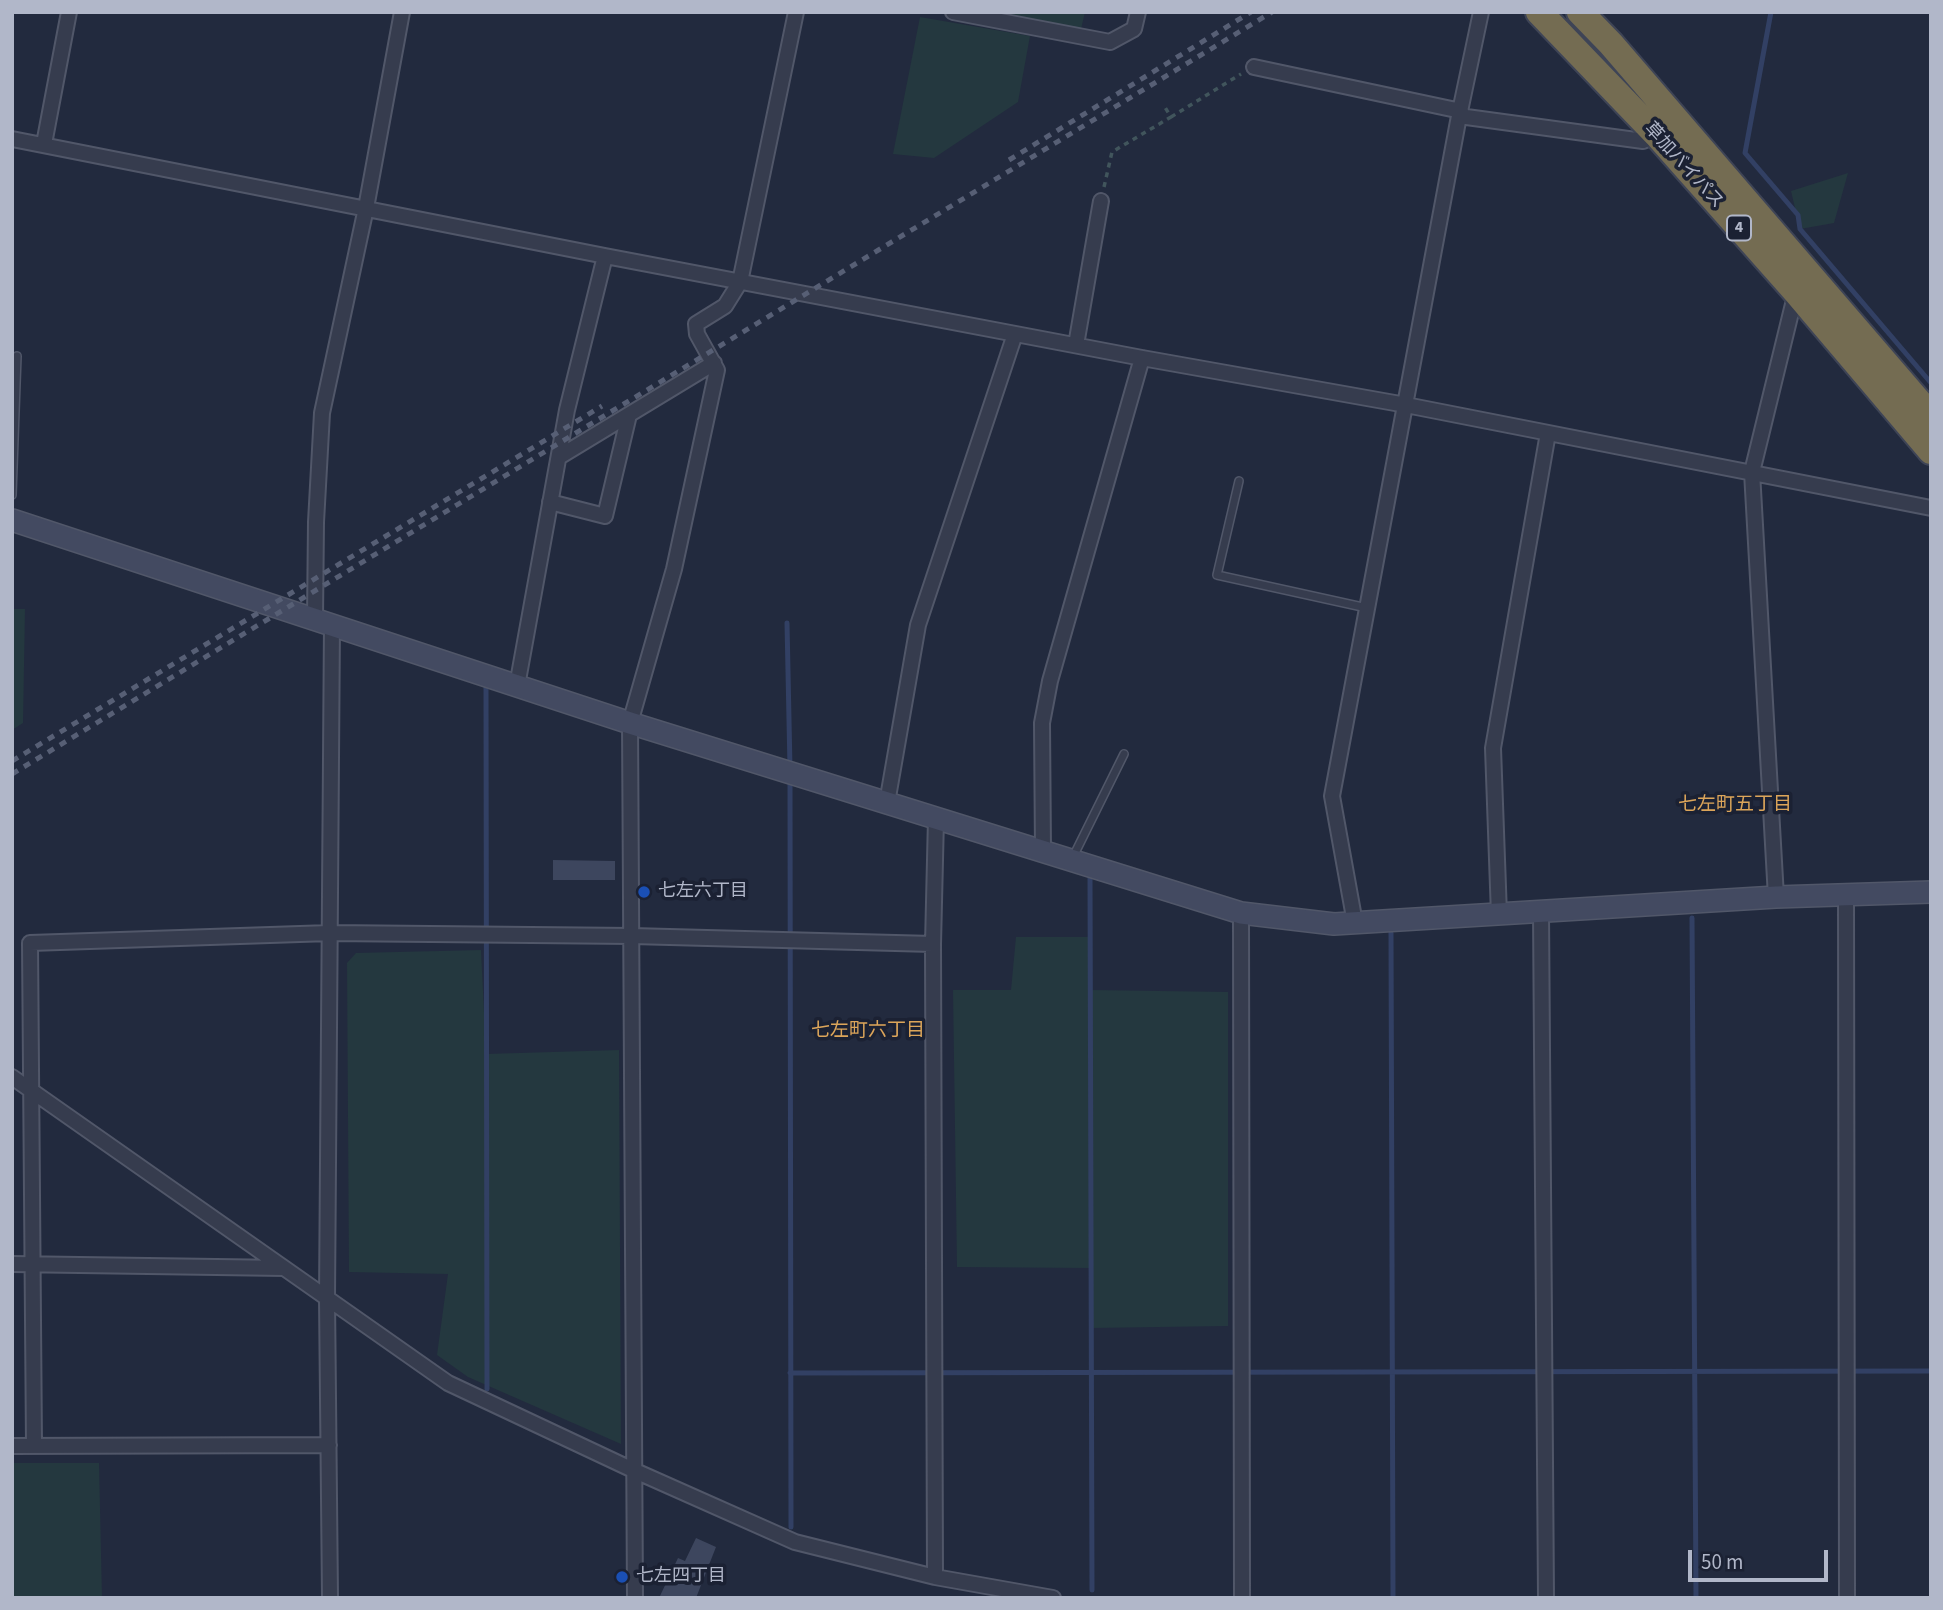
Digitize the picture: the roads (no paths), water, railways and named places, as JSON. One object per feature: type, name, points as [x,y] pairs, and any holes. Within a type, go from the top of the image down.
[{"type":"highway","name":"草加バイパス","points":[[1539,12],[1657,135],[1796,292],[1931,452]]},
{"type":"highway","name":"草加バイパス","points":[[1580,12],[1628,63],[1931,416]]},
{"type":"street","points":[[44,144],[69,12]]},
{"type":"street","points":[[330,1598],[327,1298],[330,933],[323,620],[316,522],[322,413],[366,208],[402,12]]},
{"type":"street","points":[[635,1598],[630,723],[674,569],[717,370],[697,334],[696,324],[725,306],[740,282],[796,12]]},
{"type":"street","points":[[953,12],[1110,42],[1134,29],[1138,12]]},
{"type":"street","points":[[1355,923],[1332,796],[1481,12]]},
{"type":"street","points":[[1254,66],[1460,114],[1643,141],[1657,135]]},
{"type":"street","points":[[12,139],[740,282],[1406,405],[1931,509]]},
{"type":"street","points":[[1076,345],[1101,201]]},
{"type":"street","points":[[517,686],[567,410],[605,256]]},
{"type":"street","points":[[1776,897],[1752,472],[1796,292]]},
{"type":"street","points":[[887,803],[918,625],[1015,334]]},
{"type":"street","points":[[1043,852],[1042,723],[1050,681],[1142,358]]},
{"type":"street","points":[[559,457],[714,363]]},
{"type":"street","points":[[550,502],[605,516],[629,415]]},
{"type":"street","points":[[1499,915],[1493,748],[1548,433]]},
{"type":"street","points":[[12,520],[630,723],[1241,913],[1334,924],[1776,897],[1931,892]]},
{"type":"street","points":[[935,1577],[933,944],[936,818]]},
{"type":"street","points":[[1846,894],[1847,1598]]},
{"type":"street","points":[[1541,912],[1546,1598]]},
{"type":"street","points":[[1241,913],[1241,1598]]},
{"type":"street","points":[[34,1446],[30,943],[330,933],[632,936],[933,944]]},
{"type":"street","points":[[12,1077],[448,1383],[633,1471],[795,1542],[935,1577],[1053,1598]]},
{"type":"street","points":[[12,1264],[284,1268]]},
{"type":"street","points":[[12,1446],[329,1445]]},
{"type":"lane","points":[[12,495],[17,356]]},
{"type":"lane","points":[[1239,481],[1217,575],[1367,608]]},
{"type":"lane","points":[[1071,861],[1124,754]]},
{"type":"waterway","points":[[1771,12],[1745,153],[1798,215],[1800,229],[1931,383]]},
{"type":"waterway","points":[[787,623],[790,768]]},
{"type":"waterway","points":[[486,686],[487,1389]]},
{"type":"waterway","points":[[790,778],[791,1527]]},
{"type":"waterway","points":[[1090,877],[1092,1590]]},
{"type":"waterway","points":[[1692,918],[1696,1598]]},
{"type":"waterway","points":[[1391,933],[1393,1598]]},
{"type":"waterway","points":[[790,1373],[1931,1371]]},
{"type":"railway","points":[[1009,160],[1251,12]]},
{"type":"railway","points":[[12,774],[1272,12]]},
{"type":"railway","points":[[12,761],[602,406]]},
{"type":"place","name":"七左六丁目","points":[[644,892]]},
{"type":"place","name":"七左四丁目","points":[[622,1577]]},
{"type":"district","name":"七左町五丁目","points":[[1735,806]]},
{"type":"district","name":"七左町六丁目","points":[[868,1032]]}]
